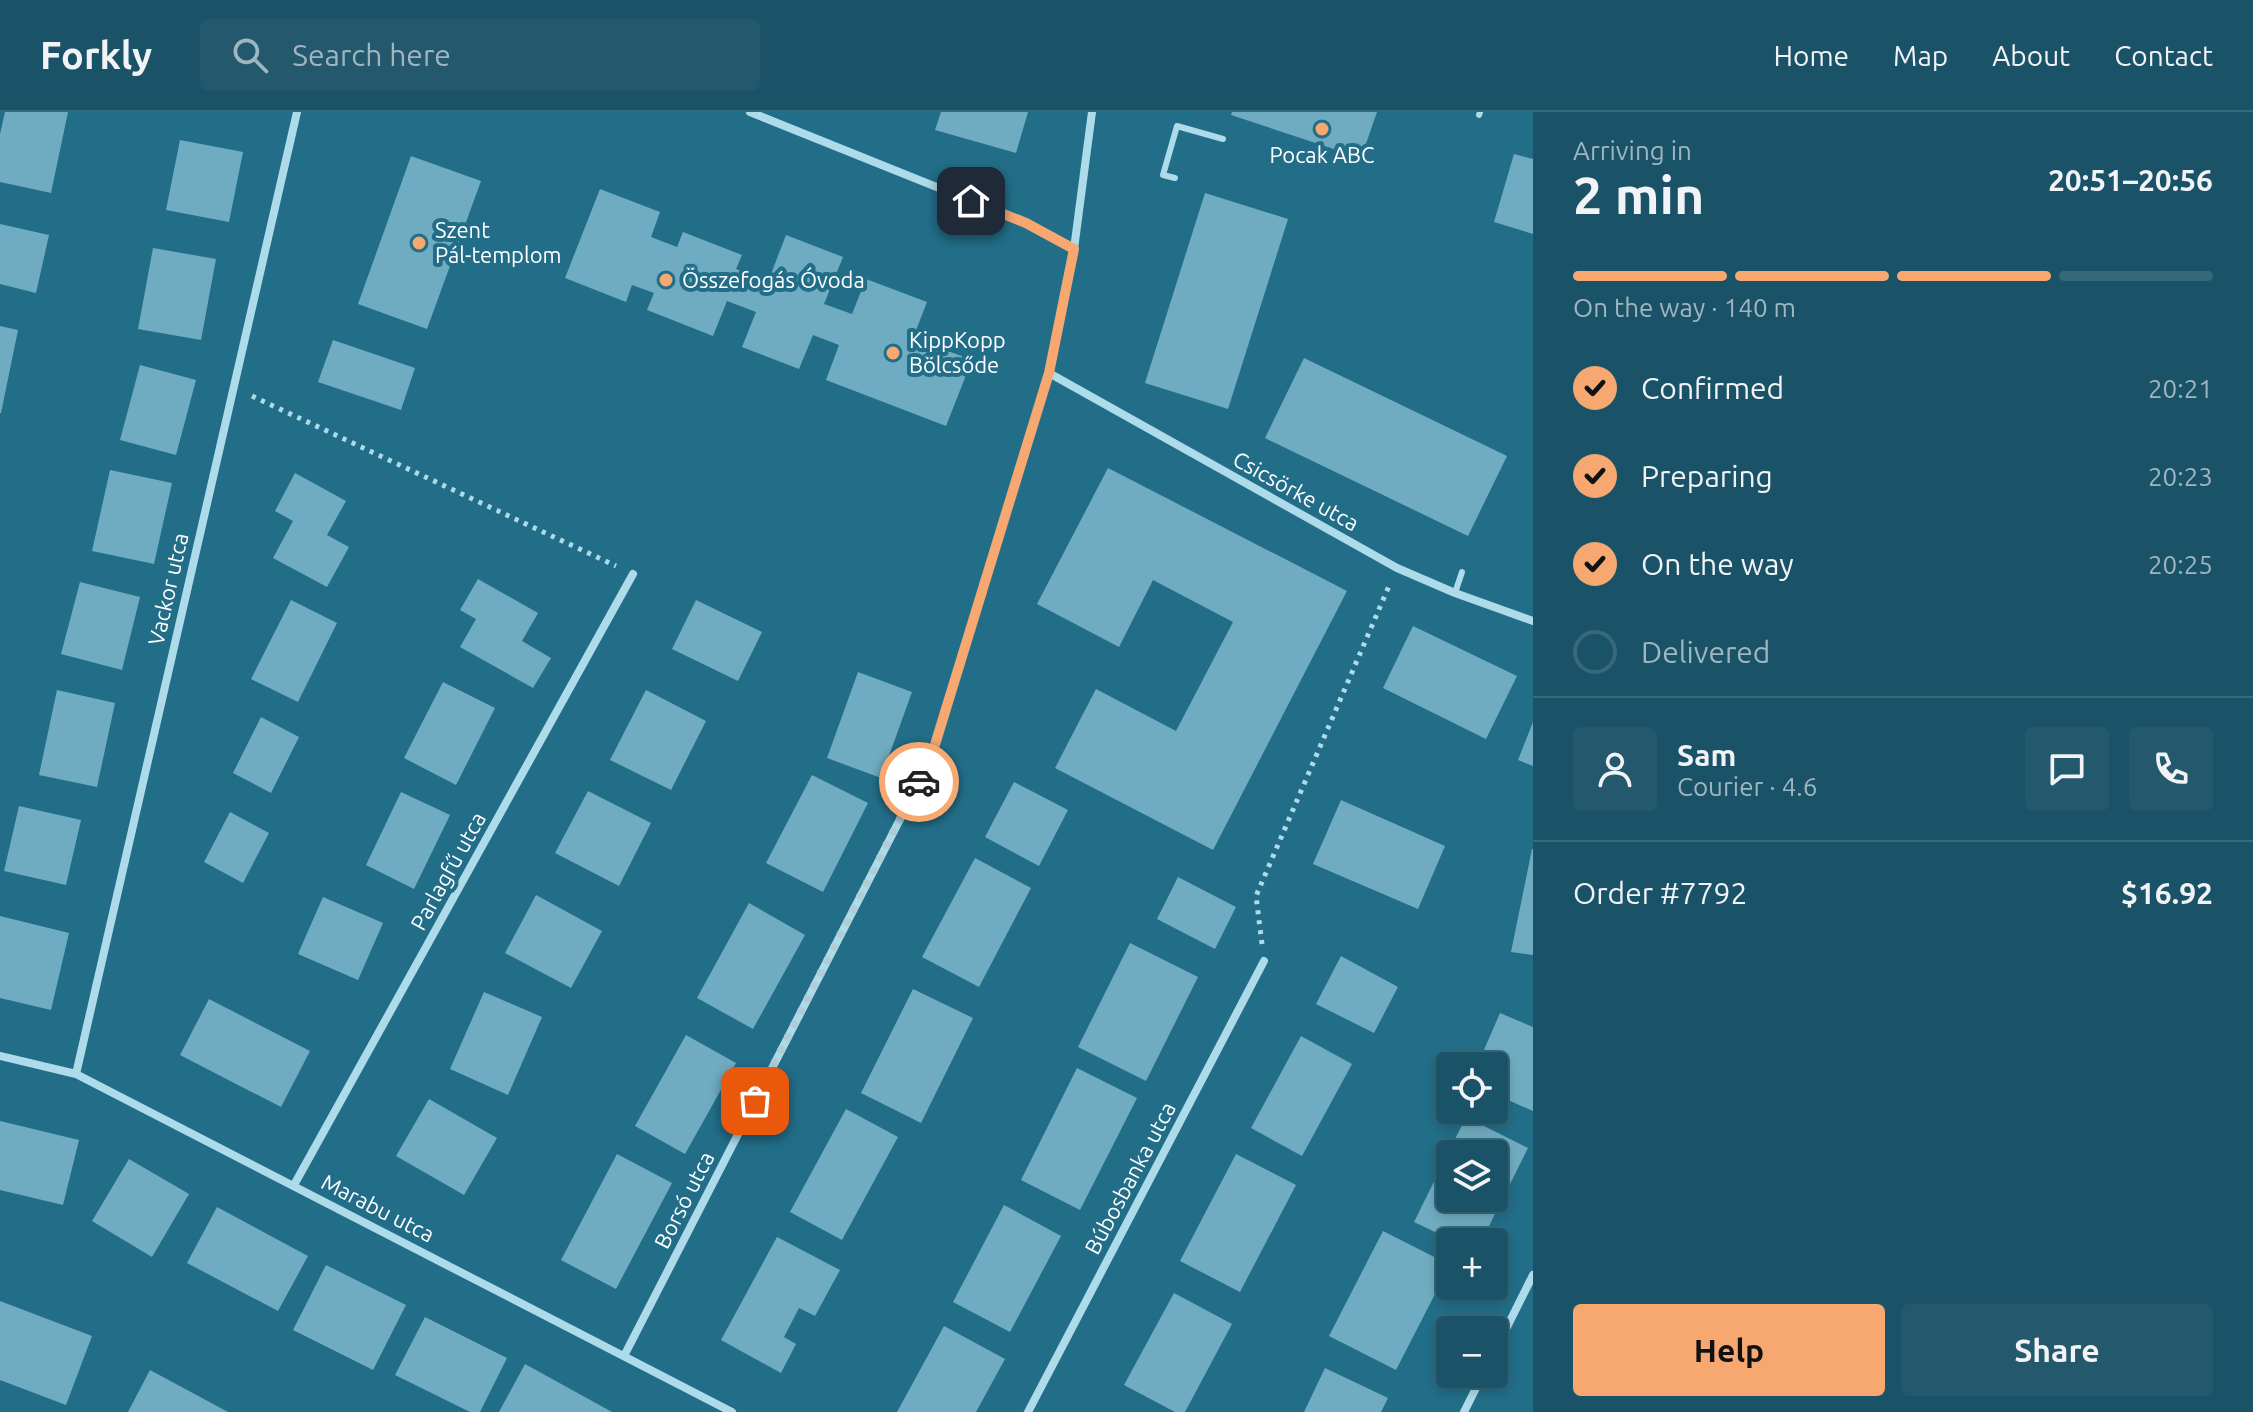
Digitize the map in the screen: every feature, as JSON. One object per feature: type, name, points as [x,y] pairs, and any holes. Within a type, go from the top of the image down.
[{"type":"street","name":"Vackor utca","points":[[76,1074],[297,112]]},
{"type":"street","points":[[750,112],[1026,223],[1074,249]]},
{"type":"street","name":"Borsó utca","points":[[624,1356],[930,761],[1049,373],[1074,249],[1092,112]]},
{"type":"street","name":"Csicsörke utca","points":[[1049,373],[1397,568],[1533,621]]},
{"type":"street","name":"Parlagfű utca","points":[[294,1185],[633,574]]},
{"type":"street","name":"Búbosbanka utca","points":[[1028,1412],[1264,961]]},
{"type":"street","name":"Marabu utca","points":[[0,1056],[76,1074],[732,1412]]},
{"type":"street","points":[[1508,1325],[1533,1275]]},
{"type":"street","points":[[1464,1412],[1476,1388]]},
{"type":"lane","points":[[1175,178],[1163,175],[1177,126],[1223,139]]},
{"type":"lane","points":[[1455,593],[1462,572]]},
{"type":"path","points":[[233,387],[633,574]]},
{"type":"path","points":[[1264,961],[1256,896],[1397,568]]},
{"type":"building","points":[[5,112],[68,112],[51,193],[0,182],[0,134]]},
{"type":"building","points":[[941,112],[1028,112],[1016,153],[935,130]]},
{"type":"building","name":"Pocak ABC","points":[[1232,112],[1377,112],[1361,158],[1231,115]]},
{"type":"building","points":[[180,140],[243,152],[229,222],[166,210]]},
{"type":"building","points":[[1514,154],[1533,159],[1533,234],[1494,222]]},
{"type":"building","name":"Szent Pál-templom","points":[[411,156],[481,181],[427,329],[358,304]]},
{"type":"building","name":"Összefogás Óvoda","points":[[600,189],[660,212],[651,237],[677,247],[683,232],[742,255],[736,269],[768,282],[786,235],[843,257],[824,304],[852,314],[866,279],[927,302],[913,338],[972,360],[946,426],[826,380],[839,345],[813,335],[799,369],[742,347],[756,312],[727,301],[713,336],[647,310],[654,293],[632,285],[626,302],[565,278]]},
{"type":"building","points":[[1205,193],[1288,219],[1228,409],[1145,383]]},
{"type":"building","points":[[0,224],[49,235],[36,293],[0,284]]},
{"type":"building","points":[[153,248],[216,259],[201,340],[138,329]]},
{"type":"building","points":[[0,326],[18,330],[1,413],[0,413]]},
{"type":"building","points":[[333,340],[415,368],[401,410],[318,382]]},
{"type":"building","points":[[1304,358],[1507,456],[1468,536],[1265,438]]},
{"type":"building","points":[[140,365],[196,380],[176,455],[120,440]]},
{"type":"building","points":[[1108,468],[1347,591],[1213,850],[1055,768],[1096,689],[1176,731],[1233,622],[1153,580],[1119,647],[1037,604]]},
{"type":"building","points":[[110,470],[172,483],[154,564],[92,551]]},
{"type":"building","points":[[295,473],[346,501],[327,535],[349,547],[327,587],[273,558],[293,521],[275,511]]},
{"type":"building","points":[[478,579],[538,613],[522,641],[551,658],[533,688],[460,647],[476,619],[460,610]]},
{"type":"building","points":[[80,582],[140,597],[122,670],[61,654]]},
{"type":"building","points":[[291,600],[337,623],[298,702],[251,679]]},
{"type":"building","points":[[696,600],[762,632],[738,681],[672,649]]},
{"type":"building","points":[[1413,626],[1517,676],[1486,739],[1383,688]]},
{"type":"building","points":[[858,672],[912,692],[881,778],[827,758]]},
{"type":"building","points":[[443,682],[495,708],[456,785],[404,758]]},
{"type":"building","points":[[57,690],[115,703],[97,787],[39,775]]},
{"type":"building","points":[[646,690],[706,721],[671,790],[610,760]]},
{"type":"building","points":[[261,717],[299,737],[271,793],[233,773]]},
{"type":"building","points":[[1533,722],[1533,766],[1518,760]]},
{"type":"building","points":[[812,775],[868,803],[823,892],[766,863]]},
{"type":"building","points":[[1014,782],[1068,810],[1039,866],[985,837]]},
{"type":"building","points":[[588,791],[651,823],[619,886],[555,853]]},
{"type":"building","points":[[401,792],[450,815],[414,889],[366,865]]},
{"type":"building","points":[[1341,800],[1445,846],[1418,909],[1313,864]]},
{"type":"building","points":[[19,806],[81,820],[66,885],[4,871]]},
{"type":"building","points":[[230,812],[269,833],[243,883],[204,862]]},
{"type":"building","points":[[1533,849],[1533,955],[1511,952]]},
{"type":"building","points":[[975,858],[1031,888],[979,987],[922,957]]},
{"type":"building","points":[[1178,877],[1236,907],[1215,949],[1157,919]]},
{"type":"building","points":[[536,895],[602,931],[571,988],[505,953]]},
{"type":"building","points":[[323,897],[383,923],[358,980],[298,954]]},
{"type":"building","points":[[749,903],[805,935],[753,1029],[697,998]]},
{"type":"building","points":[[0,916],[69,933],[51,1010],[0,998]]},
{"type":"building","points":[[1130,943],[1198,977],[1146,1081],[1078,1047]]},
{"type":"building","points":[[1341,956],[1398,987],[1374,1033],[1316,1004]]},
{"type":"building","points":[[913,989],[973,1018],[921,1123],[861,1093]]},
{"type":"building","points":[[484,992],[542,1017],[508,1095],[450,1069]]},
{"type":"building","points":[[209,999],[310,1051],[281,1107],[180,1055]]},
{"type":"building","points":[[1500,1013],[1533,1027],[1533,1111],[1508,1100],[1508,1052],[1483,1052]]},
{"type":"building","points":[[686,1035],[736,1063],[685,1154],[635,1126]]},
{"type":"building","points":[[1301,1036],[1352,1064],[1302,1156],[1251,1128]]},
{"type":"building","points":[[1077,1068],[1137,1098],[1080,1210],[1021,1180]]},
{"type":"building","points":[[429,1099],[497,1138],[464,1195],[396,1156]]},
{"type":"building","points":[[846,1109],[898,1137],[842,1240],[790,1212]]},
{"type":"building","points":[[0,1121],[79,1140],[63,1205],[0,1190]]},
{"type":"building","points":[[1463,1124],[1480,1124],[1528,1148],[1508,1188],[1508,1140],[1455,1140]]},
{"type":"building","points":[[617,1154],[672,1183],[616,1289],[561,1260]]},
{"type":"building","points":[[1236,1154],[1296,1185],[1240,1292],[1180,1261]]},
{"type":"building","points":[[129,1159],[189,1194],[152,1257],[92,1221]]},
{"type":"building","points":[[1436,1178],[1436,1212],[1496,1212],[1488,1228],[1436,1228],[1436,1232],[1414,1222]]},
{"type":"building","points":[[1004,1205],[1061,1236],[1010,1332],[953,1302]]},
{"type":"building","points":[[217,1207],[308,1256],[278,1311],[187,1263]]},
{"type":"building","points":[[1383,1231],[1436,1258],[1436,1292],[1396,1370],[1329,1336]]},
{"type":"building","points":[[777,1237],[840,1270],[815,1316],[799,1308],[784,1337],[796,1344],[781,1373],[721,1340]]},
{"type":"building","points":[[326,1265],[406,1305],[373,1370],[293,1330]]},
{"type":"building","points":[[1174,1293],[1232,1324],[1185,1412],[1175,1412],[1124,1385]]},
{"type":"building","points":[[0,1301],[92,1336],[66,1405],[0,1380]]},
{"type":"building","points":[[425,1317],[507,1358],[480,1412],[470,1412],[395,1375]]},
{"type":"building","points":[[944,1326],[1005,1359],[976,1412],[897,1412]]},
{"type":"building","points":[[525,1364],[612,1412],[499,1412]]},
{"type":"building","points":[[1325,1368],[1388,1398],[1381,1412],[1304,1412]]},
{"type":"building","points":[[150,1370],[228,1412],[128,1412]]},
{"type":"way so far","points":[[755,1101],[919,782]]},
{"type":"place","name":"Pocak ABC","points":[[1322,129]]},
{"type":"place","name":"Szent Pál-templom","points":[[419,243]]},
{"type":"place","name":"Összefogás Óvoda","points":[[666,280]]},
{"type":"place","name":"KippKopp Bölcsőde","points":[[893,353]]},
{"type":"route","points":[[919,782],[930,761],[1049,373],[1074,249],[1026,223],[971,201]]}]
